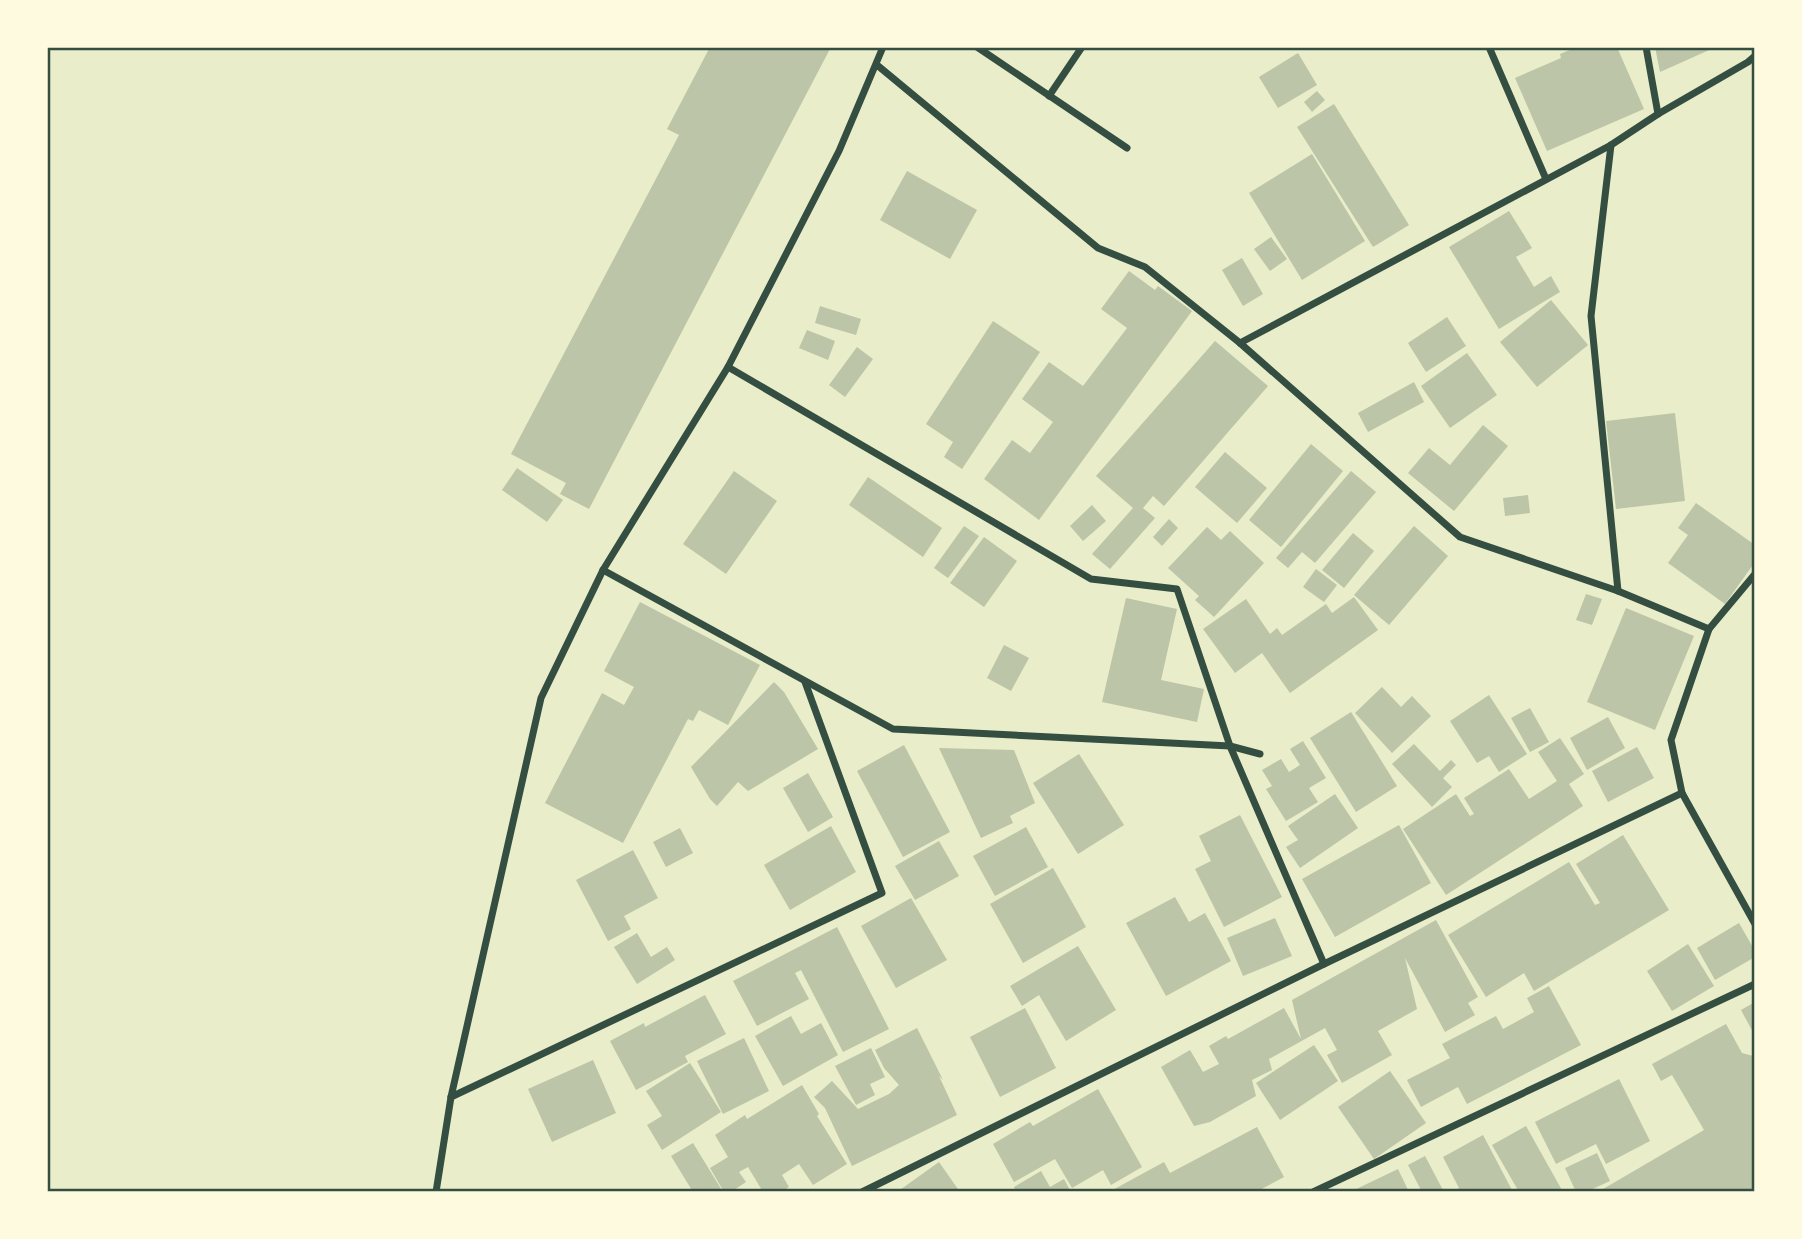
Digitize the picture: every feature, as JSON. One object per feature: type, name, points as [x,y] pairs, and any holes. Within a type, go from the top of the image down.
[{"type":"street","points":[[436,1192],[451,1097],[541,698],[603,570],[729,367],[839,151],[883,47]]},
{"type":"street","points":[[977,47],[1128,148]]},
{"type":"street","points":[[1049,96],[1082,47]]},
{"type":"street","points":[[1489,47],[1546,179]]},
{"type":"street","points":[[1646,47],[1658,114]]},
{"type":"street","points":[[1240,342],[1611,145],[1755,56]]},
{"type":"street","points":[[877,65],[1098,248],[1145,267],[1240,342],[1460,537],[1618,591],[1709,629]]},
{"type":"street","points":[[1611,145],[1591,316],[1618,591]]},
{"type":"street","points":[[729,367],[1091,579],[1177,589],[1230,746],[1324,964]]},
{"type":"street","points":[[603,570],[893,729],[1230,746],[1260,754]]},
{"type":"street","points":[[1755,574],[1709,629],[1671,740],[1682,793],[1755,924]]},
{"type":"street","points":[[451,1097],[882,892],[805,682]]},
{"type":"street","points":[[862,1192],[1324,964],[1682,793]]},
{"type":"street","points":[[1316,1191],[1755,984]]},
{"type":"building","points":[[710,47],[831,47],[589,509],[560,494],[566,483],[511,454],[679,135],[667,129]]},
{"type":"building","points":[[1577,47],[1617,47],[1644,109],[1547,151],[1515,78],[1561,58],[1560,54]]},
{"type":"building","points":[[1655,47],[1716,47],[1660,72]]},
{"type":"building","points":[[1298,53],[1317,85],[1278,108],[1259,77]]},
{"type":"building","points":[[1317,91],[1325,100],[1312,112],[1304,102]]},
{"type":"building","points":[[1334,104],[1409,225],[1373,247],[1297,127]]},
{"type":"building","points":[[1312,154],[1365,241],[1302,280],[1249,193]]},
{"type":"building","points":[[907,171],[977,210],[950,259],[880,220]]},
{"type":"building","points":[[1509,211],[1532,248],[1516,257],[1534,287],[1551,276],[1560,292],[1499,329],[1449,247]]},
{"type":"building","points":[[1271,237],[1287,259],[1270,271],[1254,249]]},
{"type":"building","points":[[1242,258],[1263,294],[1243,306],[1222,270]]},
{"type":"building","points":[[1129,271],[1155,290],[1158,286],[1192,311],[1039,520],[984,479],[1012,440],[1030,453],[1053,422],[1022,399],[1049,362],[1083,386],[1127,328],[1101,309]]},
{"type":"building","points":[[1551,300],[1588,345],[1537,387],[1500,342]]},
{"type":"building","points":[[820,306],[861,319],[856,335],[815,323]]},
{"type":"building","points":[[1447,317],[1466,346],[1426,372],[1408,343]]},
{"type":"building","points":[[993,321],[1040,352],[962,469],[944,457],[953,442],[926,424]]},
{"type":"building","points":[[807,330],[835,341],[828,360],[799,348]]},
{"type":"building","points":[[1215,341],[1268,386],[1164,506],[1153,496],[1143,508],[1155,518],[1110,569],[1092,554],[1133,508],[1096,476]]},
{"type":"building","points":[[857,347],[873,359],[845,397],[829,385]]},
{"type":"building","points":[[1467,353],[1497,395],[1450,428],[1421,386]]},
{"type":"building","points":[[1414,382],[1424,402],[1368,432],[1358,413]]},
{"type":"building","points":[[1675,413],[1685,501],[1616,509],[1606,421]]},
{"type":"building","points":[[1483,425],[1508,446],[1454,511],[1408,473],[1429,448],[1450,465]]},
{"type":"building","points":[[1311,444],[1343,471],[1281,547],[1249,520]]},
{"type":"building","points":[[1225,452],[1267,488],[1237,523],[1195,487]]},
{"type":"building","points":[[517,468],[563,500],[547,522],[502,490]]},
{"type":"building","points":[[734,471],[777,501],[726,574],[683,544]]},
{"type":"building","points":[[1351,471],[1376,492],[1315,563],[1302,552],[1288,568],[1276,558]]},
{"type":"building","points":[[868,477],[942,528],[923,557],[849,505]]},
{"type":"building","points":[[1528,495],[1530,513],[1505,516],[1503,498]]},
{"type":"building","points":[[1696,503],[1755,545],[1755,562],[1725,604],[1668,563],[1688,535],[1678,528]]},
{"type":"building","points":[[1092,505],[1106,521],[1083,541],[1070,526]]},
{"type":"building","points":[[1169,519],[1178,528],[1162,546],[1153,537]]},
{"type":"building","points":[[964,526],[979,536],[948,578],[934,568]]},
{"type":"building","points":[[1414,526],[1448,556],[1389,625],[1354,595]]},
{"type":"building","points":[[1207,527],[1221,540],[1230,531],[1264,563],[1214,617],[1195,600],[1199,596],[1168,568]]},
{"type":"building","points":[[1353,533],[1374,551],[1344,588],[1322,570]]},
{"type":"building","points":[[984,537],[1017,561],[984,607],[950,583]]},
{"type":"building","points":[[1316,569],[1337,585],[1324,602],[1303,587]]},
{"type":"building","points":[[1586,594],[1602,599],[1592,625],[1576,620]]},
{"type":"building","points":[[1354,597],[1378,630],[1290,693],[1262,653],[1235,673],[1203,629],[1246,599],[1270,634],[1277,628],[1282,635],[1326,604],[1332,613]]},
{"type":"building","points":[[1126,598],[1177,609],[1161,680],[1204,689],[1197,722],[1102,702]]},
{"type":"building","points":[[640,602],[760,665],[728,725],[699,710],[693,721],[688,719],[623,843],[545,803],[602,693],[624,705],[634,687],[604,671]]},
{"type":"building","points":[[1626,608],[1694,636],[1655,730],[1587,702]]},
{"type":"building","points":[[1004,645],[1029,658],[1011,691],[987,678]]},
{"type":"building","points":[[774,682],[784,692],[818,749],[748,791],[738,782],[717,806],[691,767]]},
{"type":"building","points":[[1382,687],[1401,707],[1412,696],[1431,716],[1392,753],[1355,713]]},
{"type":"building","points":[[1489,695],[1527,754],[1499,772],[1489,756],[1477,763],[1450,721]]},
{"type":"building","points":[[1530,708],[1549,742],[1530,752],[1511,718]]},
{"type":"building","points":[[1351,712],[1397,786],[1356,812],[1310,738]]},
{"type":"building","points":[[1608,717],[1625,748],[1587,770],[1570,738]]},
{"type":"building","points":[[1560,738],[1584,774],[1569,784],[1583,806],[1446,895],[1403,829],[1456,794],[1470,816],[1474,814],[1464,798],[1509,769],[1529,799],[1557,781],[1538,752]]},
{"type":"building","points":[[1303,741],[1326,778],[1309,788],[1318,802],[1286,821],[1266,789],[1272,786],[1262,770],[1281,759],[1289,772],[1300,765],[1290,749]]},
{"type":"building","points":[[1414,744],[1440,771],[1451,760],[1456,765],[1443,778],[1452,787],[1432,807],[1392,764]]},
{"type":"building","points":[[904,745],[950,832],[903,857],[857,771]]},
{"type":"building","points":[[1637,747],[1654,778],[1608,802],[1592,771]]},
{"type":"building","points":[[939,748],[1014,750],[1035,803],[1010,816],[1013,823],[981,838]]},
{"type":"building","points":[[1079,754],[1124,825],[1078,854],[1033,783]]},
{"type":"building","points":[[808,773],[833,817],[808,832],[783,788]]},
{"type":"building","points":[[1335,794],[1358,828],[1300,868],[1286,847],[1298,840],[1288,826]]},
{"type":"building","points":[[1240,815],[1282,897],[1224,927],[1195,869],[1211,861],[1199,836]]},
{"type":"building","points":[[1399,825],[1431,883],[1335,937],[1302,879]]},
{"type":"building","points":[[831,826],[856,872],[790,910],[764,865]]},
{"type":"building","points":[[1026,827],[1048,867],[995,896],[973,856]]},
{"type":"building","points":[[680,828],[693,853],[666,867],[653,842]]},
{"type":"building","points":[[1623,835],[1669,910],[1534,991],[1524,973],[1486,997],[1448,935],[1569,862],[1595,905],[1600,903],[1576,864]]},
{"type":"building","points":[[939,841],[959,876],[915,900],[895,866]]},
{"type":"building","points":[[633,850],[658,898],[624,916],[631,929],[608,941],[576,880]]},
{"type":"building","points":[[1053,868],[1086,927],[1023,963],[990,904]]},
{"type":"building","points":[[1175,897],[1189,922],[1205,913],[1231,961],[1166,996],[1126,923]]},
{"type":"building","points":[[911,898],[947,960],[896,988],[861,926]]},
{"type":"building","points":[[1275,918],[1292,956],[1243,976],[1227,938]]},
{"type":"building","points":[[1436,920],[1478,997],[1468,1003],[1475,1015],[1445,1032],[1405,958],[1417,1009],[1378,1031],[1392,1055],[1342,1083],[1327,1055],[1337,1050],[1325,1028],[1269,1059],[1272,1070],[1252,1080],[1256,1096],[1210,1122],[1194,1126],[1161,1067],[1190,1050],[1203,1072],[1219,1064],[1209,1046],[1226,1036],[1228,1039],[1284,1008],[1301,1039],[1292,1000]]},
{"type":"building","points":[[1739,923],[1755,951],[1755,957],[1715,980],[1697,948]]},
{"type":"building","points":[[837,927],[889,1029],[843,1052],[801,970],[795,973],[809,999],[757,1026],[733,981]]},
{"type":"building","points":[[637,933],[651,957],[667,947],[675,960],[637,984],[614,947]]},
{"type":"building","points":[[1688,944],[1714,986],[1672,1011],[1647,971]]},
{"type":"building","points":[[1078,946],[1116,1010],[1066,1041],[1039,995],[1022,1006],[1010,986]]},
{"type":"building","points":[[1549,986],[1581,1045],[1467,1104],[1458,1087],[1421,1107],[1407,1080],[1450,1058],[1442,1044],[1496,1016],[1503,1029],[1534,1012],[1527,998]]},
{"type":"building","points":[[705,995],[726,1034],[685,1056],[688,1062],[636,1090],[610,1041],[644,1023],[645,1027]]},
{"type":"building","points":[[1755,1002],[1755,1036],[1741,1010]]},
{"type":"building","points":[[1025,1008],[1056,1068],[1000,1097],[970,1037]]},
{"type":"building","points":[[791,1016],[801,1034],[821,1023],[838,1055],[783,1086],[755,1036]]},
{"type":"building","points":[[1726,1024],[1742,1053],[1755,1059],[1755,1192],[1598,1192],[1704,1130],[1672,1075],[1661,1081],[1652,1064]]},
{"type":"building","points":[[917,1028],[957,1115],[852,1166],[825,1108],[814,1097],[832,1081],[858,1109],[889,1094],[899,1085],[884,1068],[875,1050]]},
{"type":"building","points":[[744,1038],[769,1091],[723,1114],[697,1061]]},
{"type":"building","points":[[1314,1045],[1338,1081],[1280,1120],[1256,1083]]},
{"type":"building","points":[[871,1048],[885,1077],[870,1084],[875,1095],[856,1105],[835,1066]]},
{"type":"building","points":[[593,1060],[616,1113],[552,1142],[528,1089]]},
{"type":"building","points":[[690,1063],[721,1112],[662,1150],[647,1125],[662,1116],[646,1091]]},
{"type":"building","points":[[1390,1071],[1426,1123],[1374,1159],[1338,1107]]},
{"type":"building","points":[[1619,1079],[1650,1141],[1606,1164],[1596,1144],[1556,1164],[1535,1122]]},
{"type":"building","points":[[802,1085],[819,1114],[817,1116],[847,1164],[813,1185],[799,1164],[782,1175],[789,1187],[781,1192],[763,1192],[748,1167],[739,1172],[746,1182],[731,1192],[724,1192],[710,1168],[728,1157],[715,1135],[745,1115],[747,1119]]},
{"type":"building","points":[[1098,1089],[1142,1167],[1111,1185],[1103,1170],[1072,1188],[1055,1159],[1014,1182],[993,1144],[1030,1122],[1033,1126]]},
{"type":"building","points":[[1526,1126],[1563,1192],[1519,1192],[1492,1145]]},
{"type":"building","points":[[1257,1127],[1284,1177],[1256,1192],[1109,1192],[1164,1162],[1170,1173]]},
{"type":"building","points":[[1483,1135],[1513,1192],[1452,1192],[1459,1188],[1443,1157]]},
{"type":"building","points":[[693,1143],[723,1192],[693,1192],[671,1156]]},
{"type":"building","points":[[1597,1153],[1610,1181],[1586,1192],[1576,1192],[1565,1168]]},
{"type":"building","points":[[1425,1156],[1444,1192],[1422,1192],[1408,1165]]},
{"type":"building","points":[[939,1162],[960,1192],[897,1192]]},
{"type":"building","points":[[1398,1169],[1409,1192],[1350,1192]]},
{"type":"building","points":[[1041,1171],[1050,1187],[1064,1179],[1071,1192],[1016,1192],[1014,1187]]}]
